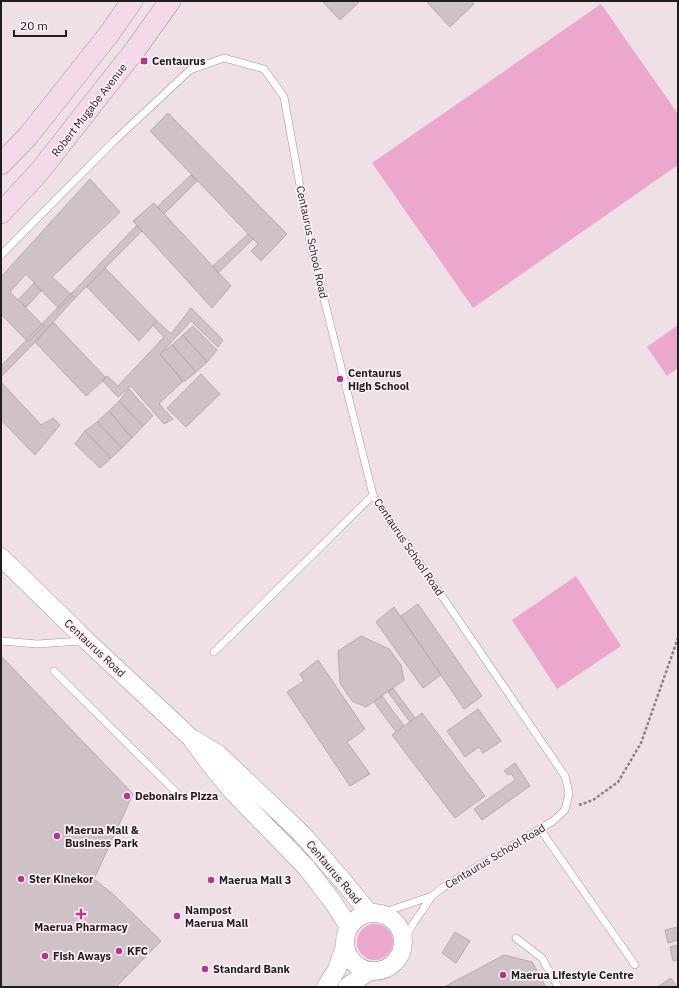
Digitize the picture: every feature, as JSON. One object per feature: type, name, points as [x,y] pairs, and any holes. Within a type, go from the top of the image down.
[{"type":"main road","points":[[1,164],[28,136],[109,34],[132,1]]},
{"type":"main road","name":"Robert Mugabe Avenue","points":[[1,213],[39,172],[135,50],[170,1]]},
{"type":"street","name":"Centaurus Road","points":[[1,557],[86,641],[191,738],[218,754],[302,834],[375,913]]},
{"type":"street","name":"Centaurus Road","points":[[191,738],[208,764],[306,867],[333,902],[349,927],[354,920],[361,915],[375,913],[390,917],[397,923],[402,932],[404,941]]},
{"type":"street","points":[[349,927],[345,936],[345,946],[348,955],[360,968],[369,971],[378,972],[388,968],[396,962],[402,953],[404,941]]},
{"type":"street","points":[[326,987],[337,968],[345,946]]},
{"type":"street","points":[[347,987],[369,971]]},
{"type":"lane","name":"Centaurus School Road","points":[[1,256],[114,140],[190,70],[224,58],[264,69],[284,97],[311,247],[373,495],[565,776],[569,793],[565,810],[553,821],[442,888],[432,896],[413,924],[404,941]]},
{"type":"lane","points":[[214,652],[373,495]]},
{"type":"lane","points":[[1,641],[37,644],[86,641]]},
{"type":"lane","points":[[54,672],[179,795]]},
{"type":"lane","points":[[540,829],[635,965]]},
{"type":"lane","name":"Centaurus School Road","points":[[375,913],[432,896]]},
{"type":"lane","points":[[516,938],[542,958],[558,987]]},
{"type":"path","points":[[565,810],[593,800],[618,782],[641,743],[678,638]]},
{"type":"shaded area","points":[[601,4],[678,114],[678,165],[473,308],[372,163]]},
{"type":"shaded area","points":[[678,325],[678,368],[667,376],[647,347]]},
{"type":"shaded area","points":[[576,576],[621,646],[557,689],[512,620]]},
{"type":"shaded area","points":[[372,924],[378,924],[388,929],[393,942],[388,955],[378,960],[372,960],[362,955],[357,945],[357,939],[362,929]]},
{"type":"building","points":[[322,1],[360,1],[340,20]]},
{"type":"building","points":[[426,1],[472,1],[474,4],[450,27]]},
{"type":"building","points":[[168,113],[287,234],[261,261],[251,251],[258,244],[150,131]]},
{"type":"building","points":[[191,175],[197,181],[164,214],[157,207]]},
{"type":"building","points":[[90,179],[120,212],[52,277],[73,296],[59,309],[26,274],[10,292],[44,326],[28,342],[1,314],[1,277]]},
{"type":"building","points":[[154,203],[231,286],[212,308],[133,221]]},
{"type":"building","points":[[137,225],[142,231],[75,298],[71,294]]},
{"type":"building","points":[[248,234],[253,239],[218,273],[213,266]]},
{"type":"building","points":[[105,268],[157,321],[139,341],[87,287]]},
{"type":"building","points":[[34,283],[41,291],[26,307],[18,300]]},
{"type":"building","points":[[71,294],[75,298],[3,375],[1,374],[1,366]]},
{"type":"building","points":[[191,308],[223,340],[218,347],[191,321],[160,354],[183,381],[159,404],[173,419],[164,424],[131,386],[118,397],[102,380],[107,376],[118,386],[164,337],[153,325],[157,321],[171,334]]},
{"type":"building","points":[[53,322],[106,378],[86,396],[35,342]]},
{"type":"building","points":[[193,326],[217,350],[207,362],[183,335]]},
{"type":"building","points":[[183,335],[207,362],[196,372],[172,345]]},
{"type":"building","points":[[172,345],[196,372],[185,381],[183,381],[160,354]]},
{"type":"building","points":[[201,374],[220,394],[186,427],[167,408]]},
{"type":"building","points":[[1,382],[41,425],[53,418],[60,425],[35,455],[1,420]]},
{"type":"building","points":[[129,389],[153,416],[143,426],[119,401]]},
{"type":"building","points":[[119,401],[143,426],[132,438],[109,411]]},
{"type":"building","points":[[109,411],[132,438],[122,448],[97,422]]},
{"type":"building","points":[[97,422],[122,448],[111,458],[85,431]]},
{"type":"building","points":[[85,431],[111,458],[100,468],[75,444]]},
{"type":"building","points":[[418,604],[482,696],[464,709],[401,616]]},
{"type":"building","points":[[394,607],[441,675],[423,688],[376,622]]},
{"type":"building","points":[[361,636],[389,649],[401,665],[404,680],[366,707],[352,701],[340,683],[338,651]]},
{"type":"building","name":"Maerua Mall & Business Park","points":[[1,656],[133,794],[94,879],[115,896],[161,941],[116,987],[1,987]]},
{"type":"building","points":[[318,660],[365,729],[347,742],[370,774],[350,786],[287,692],[304,681],[300,674]]},
{"type":"building","points":[[393,688],[415,718],[410,722],[388,692]]},
{"type":"building","points":[[382,696],[404,726],[396,732],[374,702]]},
{"type":"building","points":[[478,709],[501,741],[483,753],[479,747],[465,757],[447,731]]},
{"type":"building","points":[[422,713],[485,796],[455,818],[392,735]]},
{"type":"building","points":[[515,763],[530,786],[482,820],[474,809],[515,780],[511,773],[508,775],[504,771]]},
{"type":"building","points":[[678,927],[678,940],[668,943],[665,930]]},
{"type":"building","points":[[455,932],[470,941],[456,963],[442,953]]},
{"type":"building","points":[[678,945],[678,960],[673,961],[670,947]]},
{"type":"building","name":"Maerua Lifestyle Centre","points":[[504,955],[532,962],[546,987],[444,987]]},
{"type":"building","points":[[671,978],[677,987],[657,987]]},
{"type":"place","name":"Centaurus","points":[[144,61]]},
{"type":"place","name":"Centaurus High School","points":[[340,379]]},
{"type":"place","name":"Debonairs Pizza","points":[[127,796]]},
{"type":"place","name":"Maerua Mall & Business Park","points":[[57,836]]},
{"type":"place","name":"Ster Kinekor","points":[[21,879]]},
{"type":"place","name":"Maerua Mall 3","points":[[211,880]]},
{"type":"place","name":"Maerua Pharmacy","points":[[81,914]]},
{"type":"place","name":"Nampost Maerua Mall","points":[[177,916]]},
{"type":"place","name":"KFC","points":[[119,951]]},
{"type":"place","name":"Fish Aways","points":[[45,956]]},
{"type":"place","name":"Standard Bank","points":[[205,969]]},
{"type":"place","name":"Maerua Lifestyle Centre","points":[[503,975]]}]
